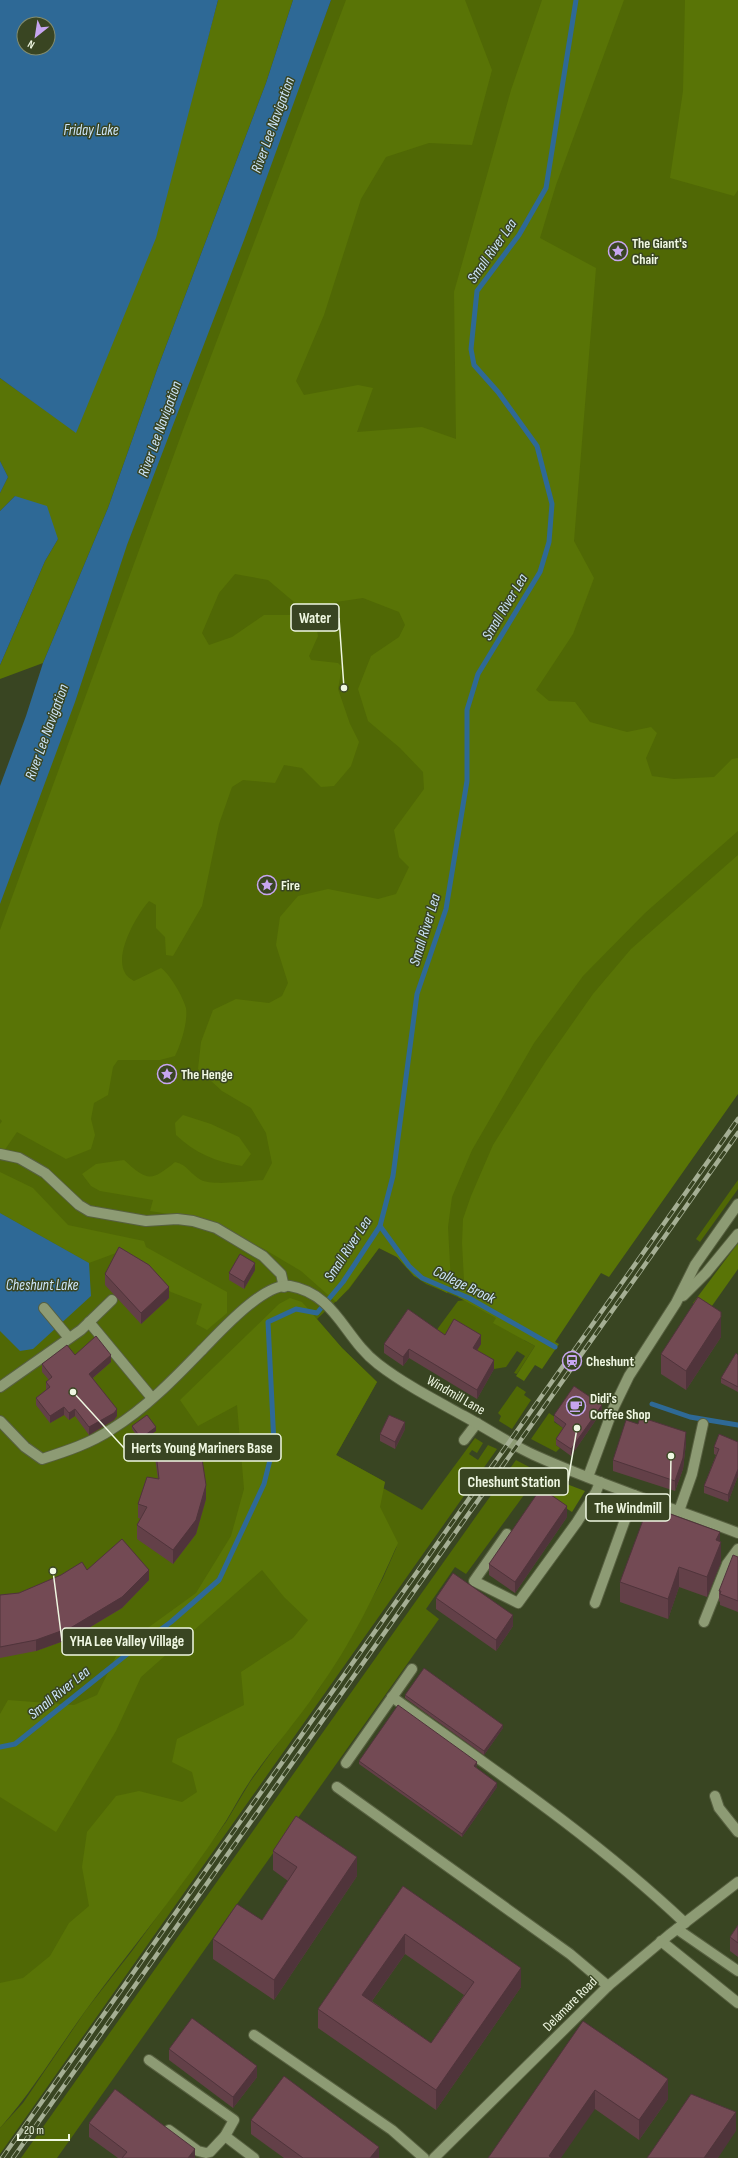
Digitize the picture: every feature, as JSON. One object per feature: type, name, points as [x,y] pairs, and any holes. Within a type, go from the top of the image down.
[{"type":"street","points":[[0,1421],[26,1447],[42,1459],[82,1445],[113,1428],[176,1378],[202,1350],[249,1305],[273,1289],[284,1287],[281,1274],[263,1256],[216,1228],[193,1221],[177,1219],[146,1221],[89,1211],[79,1205],[45,1173],[19,1158],[1,1153]]},
{"type":"street","points":[[588,1477],[620,1393],[676,1303],[695,1265],[738,1204]]},
{"type":"street","points":[[676,1303],[706,1273],[738,1234]]},
{"type":"street","name":"Windmill Lane","points":[[284,1287],[302,1290],[319,1297],[335,1312],[360,1348],[373,1361],[400,1379],[531,1454],[634,1495],[738,1533]]},
{"type":"street","points":[[0,1387],[69,1338],[89,1322],[112,1300]]},
{"type":"street","points":[[44,1308],[69,1338]]},
{"type":"street","points":[[89,1322],[152,1398]]},
{"type":"street","points":[[464,1440],[477,1423]]},
{"type":"street","points":[[678,1511],[692,1474],[703,1424]]},
{"type":"street","points":[[507,1534],[474,1581],[518,1604],[577,1522],[596,1492],[600,1482]]},
{"type":"street","points":[[594,1603],[634,1495]]},
{"type":"street","points":[[704,1622],[727,1564],[738,1549]]},
{"type":"street","points":[[346,1763],[412,1668]]},
{"type":"street","points":[[392,1697],[567,1823],[613,1859],[681,1926],[738,1971]]},
{"type":"street","points":[[337,1787],[570,1954],[608,1986]]},
{"type":"street","points":[[715,1796],[719,1808],[738,1832]]},
{"type":"street","name":"Delamare Road","points":[[434,2158],[608,1986],[681,1926],[738,1882]]},
{"type":"street","points":[[661,1942],[738,2003]]},
{"type":"street","points":[[254,2034],[392,2130],[424,2158]]},
{"type":"street","points":[[149,2060],[231,2116],[234,2120],[234,2123],[225,2136],[210,2152],[203,2153],[162,2125]]},
{"type":"street","points":[[225,2136],[254,2158]]},
{"type":"green space","points":[[218,0],[293,0],[266,83],[158,367],[108,508],[43,663],[0,679],[0,665],[45,561],[58,539],[15,496],[0,511],[0,493],[8,477],[0,461],[0,378],[76,432],[192,96]]},
{"type":"green space","points":[[331,0],[738,0],[738,1033],[524,1340],[535,1346],[517,1374],[514,1373],[525,1356],[517,1351],[506,1367],[494,1369],[476,1358],[443,1347],[430,1339],[458,1301],[465,1300],[426,1284],[414,1276],[397,1257],[379,1248],[349,1289],[317,1319],[342,1348],[377,1382],[336,1455],[385,1482],[383,1488],[422,1510],[475,1438],[483,1443],[477,1453],[472,1450],[469,1454],[478,1460],[488,1445],[497,1449],[0,2154],[0,2128],[23,2103],[86,2010],[132,1951],[226,1822],[250,1782],[318,1690],[350,1639],[383,1578],[397,1546],[0,2104],[0,882]]},
{"type":"green space","points":[[346,0],[465,0],[492,70],[472,145],[429,143],[386,157],[361,199],[324,315],[296,381],[304,395],[358,385],[373,388],[357,432],[422,427],[456,439],[454,292],[511,90],[542,0],[624,0],[556,185],[540,238],[596,268],[574,541],[594,578],[573,634],[536,690],[549,701],[575,702],[590,722],[627,732],[651,727],[657,733],[646,758],[652,776],[674,779],[714,777],[732,759],[738,758],[738,831],[645,913],[583,976],[534,1043],[472,1150],[452,1197],[448,1227],[451,1283],[447,1293],[414,1276],[397,1257],[379,1248],[349,1288],[336,1302],[301,1271],[264,1249],[222,1229],[189,1217],[150,1211],[153,1200],[100,1191],[91,1186],[82,1174],[96,1164],[124,1160],[138,1172],[149,1176],[154,1176],[160,1173],[175,1162],[183,1165],[198,1178],[206,1182],[231,1183],[263,1180],[272,1163],[266,1133],[251,1108],[222,1091],[198,1069],[201,1042],[213,1010],[236,999],[269,1003],[282,996],[288,983],[276,945],[280,917],[298,896],[328,889],[378,899],[396,894],[409,867],[399,857],[394,830],[424,789],[423,772],[400,748],[368,721],[358,689],[371,656],[399,637],[405,625],[399,612],[363,598],[336,602],[315,610],[294,602],[268,580],[235,574],[219,593],[202,633],[209,645],[232,637],[264,615],[292,615],[316,625],[318,636],[309,656],[311,660],[338,663],[342,667],[338,689],[350,724],[359,742],[351,766],[334,786],[321,787],[302,768],[284,765],[275,783],[243,780],[232,787],[219,824],[202,906],[173,956],[166,955],[165,937],[156,928],[156,905],[149,901],[138,916],[124,946],[122,965],[126,974],[134,981],[161,968],[165,971],[179,992],[186,1008],[186,1020],[182,1039],[175,1056],[160,1060],[118,1060],[113,1067],[108,1095],[94,1103],[91,1119],[95,1135],[91,1149],[66,1159],[17,1132],[4,1151],[0,1151],[0,1124],[2,1121],[0,1119],[0,930],[183,430]]},
{"type":"green space","points":[[685,0],[738,0],[738,190],[734,196],[670,178],[683,91]]},
{"type":"green space","points":[[738,855],[738,1094],[609,1277],[601,1273],[555,1342],[559,1344],[542,1369],[535,1365],[524,1381],[516,1376],[535,1346],[493,1323],[496,1318],[458,1297],[464,1280],[462,1243],[463,1219],[471,1196],[493,1145],[546,1061],[593,994],[631,949]]},
{"type":"green space","points":[[183,1115],[211,1124],[239,1137],[251,1154],[242,1166],[223,1162],[198,1152],[176,1135],[175,1123]]},
{"type":"green space","points":[[0,1172],[33,1188],[68,1225],[144,1241],[146,1247],[227,1292],[227,1313],[207,1330],[196,1324],[202,1304],[171,1292],[116,1253],[89,1263],[0,1213]]},
{"type":"green space","points":[[738,1180],[738,1189],[700,1242],[696,1239]]},
{"type":"green space","points":[[738,1243],[738,1269],[707,1313],[693,1303]]},
{"type":"green space","points":[[290,1298],[302,1302],[342,1348],[377,1382],[336,1455],[385,1482],[380,1507],[398,1543],[362,1619],[330,1673],[250,1781],[226,1821],[192,1870],[103,1986],[23,2100],[0,2128],[0,1983],[23,1978],[50,1956],[69,1923],[89,1906],[82,1867],[87,1832],[116,1796],[139,1791],[182,1802],[197,1792],[192,1772],[172,1762],[177,1739],[244,1705],[241,1672],[293,1638],[308,1620],[284,1597],[262,1570],[141,1677],[116,1731],[56,1832],[0,1797],[0,1714],[8,1700],[74,1705],[97,1695],[120,1648],[196,1593],[231,1536],[244,1489],[237,1405],[198,1426],[180,1400],[279,1304]]},
{"type":"green space","points":[[517,1386],[526,1392],[524,1395],[531,1400],[512,1429],[499,1421],[501,1416],[498,1413]]},
{"type":"green space","points":[[549,1413],[556,1418],[554,1422],[566,1430],[556,1445],[560,1448],[556,1452],[531,1439]]},
{"type":"green space","points":[[516,1460],[548,1477],[536,1489],[527,1491],[466,1574],[455,1567],[426,1609],[439,1619],[57,2158],[21,2158]]},
{"type":"green space","points":[[548,1477],[585,1491],[572,1512],[536,1489]]},
{"type":"water","name":"Friday Lake","points":[[0,0],[218,0],[156,238],[76,433],[0,378]]},
{"type":"water","name":"River Lee Navigation","points":[[293,0],[331,0],[244,240],[127,545],[75,702],[0,904],[0,786],[26,716],[43,663],[108,508],[158,367],[266,83]]},
{"type":"water","points":[[0,461],[8,477],[0,493]]},
{"type":"water","points":[[15,496],[47,506],[58,539],[45,561],[0,665],[0,511]]},
{"type":"water","name":"Cheshunt Lake","points":[[0,1213],[89,1263],[91,1296],[33,1349],[20,1351],[0,1331]]},
{"type":"building","points":[[119,1247],[149,1265],[169,1287],[141,1313],[105,1274]]},
{"type":"building","points":[[240,1254],[255,1263],[244,1282],[229,1273]]},
{"type":"building","points":[[698,1297],[721,1312],[721,1317],[686,1371],[661,1354]]},
{"type":"building","points":[[408,1309],[445,1335],[454,1319],[481,1335],[473,1348],[494,1360],[477,1390],[409,1349],[403,1357],[384,1344]]},
{"type":"building","points":[[96,1336],[111,1355],[89,1374],[117,1409],[114,1413],[89,1427],[75,1409],[69,1413],[64,1407],[50,1416],[36,1398],[50,1387],[46,1382],[52,1377],[42,1364],[67,1345],[75,1355]]},
{"type":"building","points":[[736,1353],[738,1355],[738,1387],[721,1378]]},
{"type":"building","points":[[574,1386],[602,1405],[571,1449],[556,1439],[566,1424],[554,1415]]},
{"type":"building","points":[[147,1415],[156,1427],[141,1438],[132,1426]]},
{"type":"building","points":[[389,1415],[405,1422],[395,1442],[380,1434]]},
{"type":"building","points":[[640,1417],[686,1432],[683,1458],[675,1481],[613,1460],[626,1420],[638,1424]]},
{"type":"building","points":[[719,1434],[738,1442],[738,1469],[728,1495],[704,1486],[719,1449],[714,1447]]},
{"type":"building","points":[[199,1439],[206,1485],[196,1520],[173,1550],[137,1525],[147,1507],[138,1504],[147,1477],[159,1479],[155,1444]]},
{"type":"building","points":[[541,1488],[567,1506],[515,1582],[489,1564]]},
{"type":"building","points":[[651,1507],[720,1532],[716,1540],[721,1542],[707,1577],[679,1567],[668,1599],[620,1582],[646,1512]]},
{"type":"building","points":[[122,1539],[149,1570],[122,1597],[72,1627],[36,1640],[0,1647],[0,1595],[19,1593],[61,1575],[82,1562],[87,1570]]},
{"type":"building","points":[[733,1555],[738,1557],[738,1601],[720,1594],[721,1591],[719,1591]]},
{"type":"building","points":[[453,1573],[513,1615],[496,1640],[436,1598]]},
{"type":"building","points":[[424,1668],[503,1725],[484,1751],[405,1695]]},
{"type":"building","points":[[398,1705],[477,1762],[474,1766],[497,1783],[462,1834],[359,1761]]},
{"type":"building","points":[[296,1816],[357,1857],[274,1980],[213,1939],[237,1904],[262,1920],[297,1867],[273,1851]]},
{"type":"building","points":[[403,1886],[521,1968],[436,2090],[318,2009]],"holes":[[[405,1934],[474,1982],[431,2043],[362,1995]]]},
{"type":"building","points":[[738,1925],[738,1943],[730,1937]]},
{"type":"building","points":[[192,2018],[257,2066],[233,2097],[169,2049]]},
{"type":"building","points":[[583,2021],[668,2079],[639,2120],[595,2090],[549,2156],[552,2158],[488,2158]]},
{"type":"building","points":[[284,2076],[379,2147],[370,2158],[303,2158],[251,2120]]},
{"type":"building","points":[[115,2089],[195,2149],[188,2158],[122,2158],[127,2152],[89,2123]]},
{"type":"building","points":[[691,2094],[736,2112],[704,2158],[647,2158]]},
{"type":"waterway","name":"Small River Lea","points":[[0,1747],[15,1744],[131,1651],[171,1622],[219,1580],[264,1484],[274,1444],[268,1322],[296,1309],[317,1313],[343,1282],[380,1226],[393,1176],[417,994],[446,909],[467,781],[467,710],[478,674],[540,572],[549,542],[552,504],[537,446],[498,392],[474,365],[471,349],[477,291],[519,235],[546,188],[576,0]]},
{"type":"waterway","name":"College Brook","points":[[380,1226],[409,1266],[422,1278],[469,1298],[555,1347]]},
{"type":"waterway","name":"College Brook","points":[[652,1404],[690,1417],[738,1425]]},
{"type":"railway","points":[[2,2158],[738,1119]]},
{"type":"railway","points":[[13,2158],[738,1133]]},
{"type":"place","name":"The Giant's Chair","points":[[618,251]]},
{"type":"place","name":"Water","points":[[344,688]]},
{"type":"place","name":"Fire","points":[[267,885]]},
{"type":"place","name":"The Henge","points":[[167,1074]]},
{"type":"place","name":"Cheshunt","points":[[572,1361]]},
{"type":"place","name":"Herts Young Mariners Base","points":[[73,1392]]},
{"type":"place","name":"Didi's Coffee Shop","points":[[576,1406]]},
{"type":"place","name":"Cheshunt Station","points":[[577,1428]]},
{"type":"place","name":"The Windmill","points":[[671,1456]]},
{"type":"place","name":"YHA Lee Valley Village","points":[[53,1571]]}]
